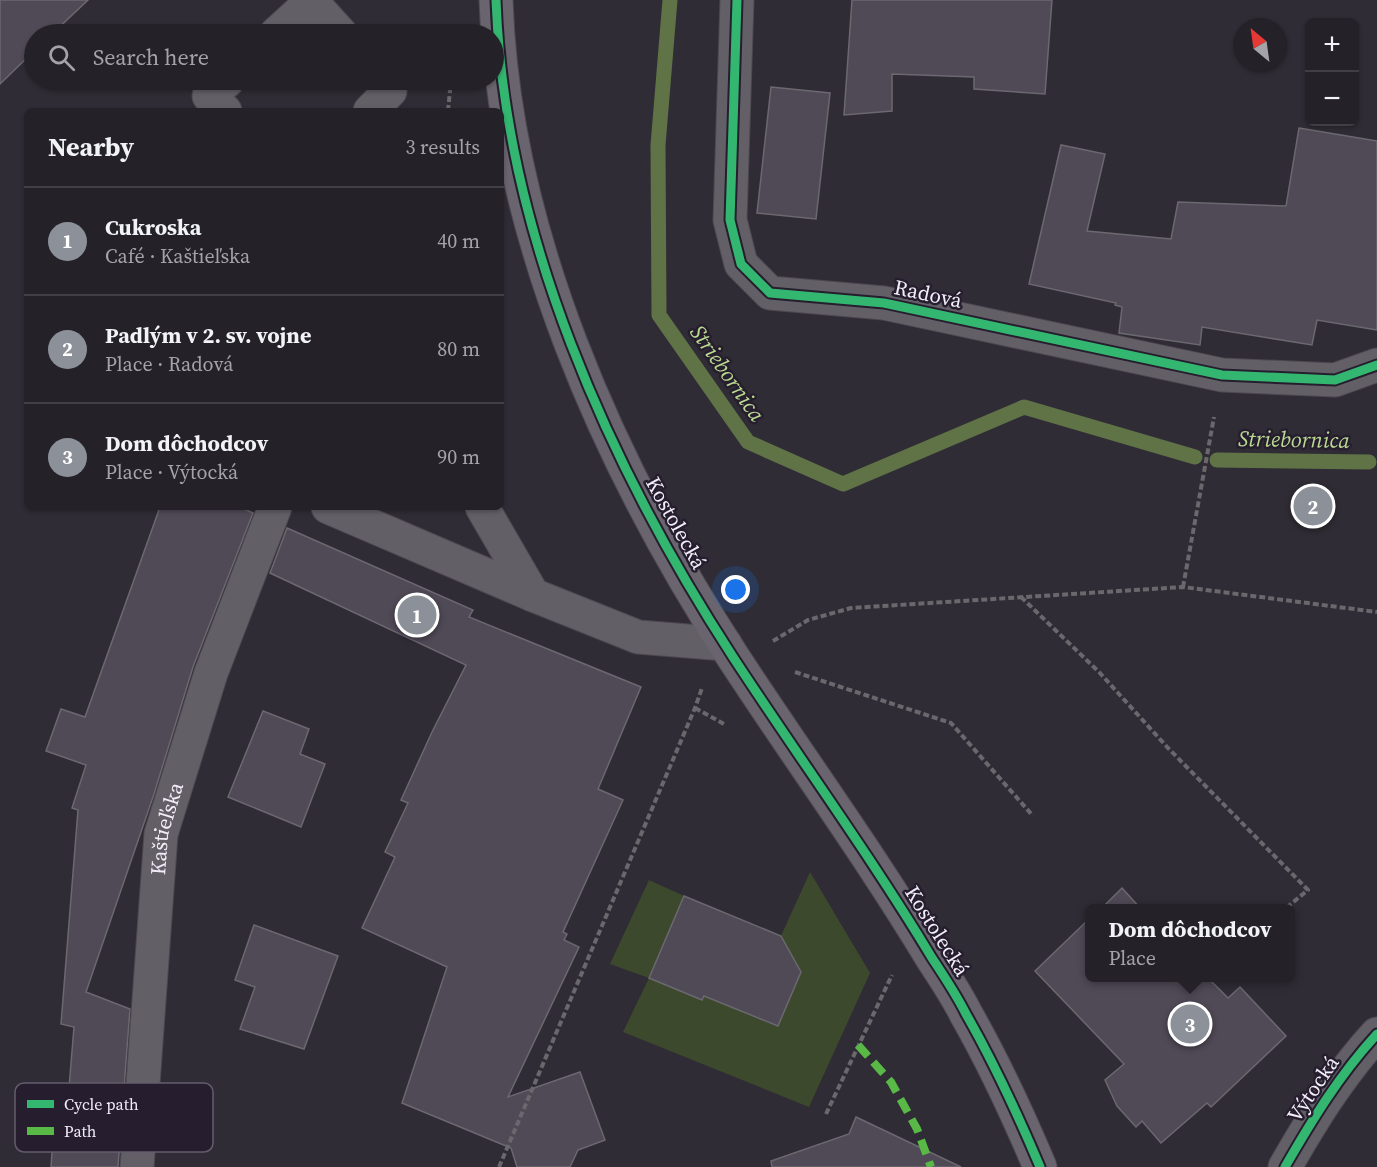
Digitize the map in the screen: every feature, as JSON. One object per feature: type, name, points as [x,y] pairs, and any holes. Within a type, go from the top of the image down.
[{"type":"main road","name":"Kostolecká","points":[[496,0],[498,24]]},
{"type":"main road","name":"Kostolecká","points":[[504,86],[524,195],[541,256],[561,318],[599,411],[632,483],[673,558],[729,651],[904,911],[966,1013],[1017,1113],[1040,1167]]},
{"type":"street","name":"Radová","points":[[737,0],[730,220],[741,264],[770,293],[884,303],[1222,375],[1335,380],[1377,365]]},
{"type":"street","points":[[287,24],[313,1],[332,24]]},
{"type":"street","points":[[216,90],[209,96],[222,108]]},
{"type":"street","points":[[373,108],[389,90]]},
{"type":"street","name":"Kostolecká","points":[[491,108],[495,90]]},
{"type":"street","name":"Kaštieľska","points":[[143,1083],[161,834],[211,673],[273,510]]},
{"type":"street","points":[[335,510],[533,595],[638,637],[729,651]]},
{"type":"street","points":[[484,510],[533,595]]},
{"type":"street","name":"Výtocká","points":[[1285,1167],[1319,1109],[1356,1057],[1377,1034]]},
{"type":"street","name":"Kaštieľska","points":[[137,1167],[138,1152]]},
{"type":"path","points":[[448,108],[450,90]]},
{"type":"path","points":[[1183,587],[1222,375]]},
{"type":"path","points":[[499,1167],[695,708],[706,675],[729,651],[767,645],[808,620],[851,608],[1183,587],[1377,612]]},
{"type":"path","points":[[1021,597],[1099,672],[1168,748],[1308,890],[1292,904]]},
{"type":"path","points":[[791,671],[951,723],[1033,816]]},
{"type":"path","points":[[695,708],[725,724]]},
{"type":"path","points":[[826,1114],[893,972]]},
{"type":"green space","points":[[810,872],[870,973],[809,1107],[623,1032],[649,978],[701,1000],[708,986],[740,1011],[778,1026],[801,972],[781,936]]},
{"type":"green space","points":[[649,880],[684,896],[649,978],[610,964]]},
{"type":"building","points":[[0,0],[88,0],[63,24],[24,24],[24,61],[0,84]]},
{"type":"building","points":[[852,0],[1052,0],[1045,94],[974,89],[974,77],[892,74],[892,111],[844,115]]},
{"type":"building","points":[[771,87],[830,93],[816,219],[757,213]]},
{"type":"building","points":[[1299,128],[1377,141],[1377,330],[1317,320],[1312,345],[1202,327],[1200,345],[1119,333],[1122,307],[1115,305],[1116,303],[1029,284],[1061,145],[1105,154],[1087,231],[1171,239],[1178,202],[1286,206]]},
{"type":"building","points":[[159,510],[246,510],[253,513],[193,667],[154,794],[86,992],[130,1009],[124,1083],[69,1083],[74,1027],[61,1024],[78,810],[72,808],[86,765],[46,751],[61,709],[85,717]]},
{"type":"building","points":[[287,528],[473,610],[469,617],[641,687],[598,789],[623,800],[563,932],[567,934],[564,940],[579,947],[508,1097],[580,1072],[605,1140],[578,1150],[570,1167],[517,1167],[511,1148],[402,1103],[447,967],[362,928],[395,857],[385,852],[408,803],[401,800],[466,665],[270,573]]},
{"type":"building","points":[[263,711],[309,729],[300,754],[325,764],[301,827],[228,797]]},
{"type":"building","points":[[1122,888],[1136,904],[1106,904]]},
{"type":"building","points":[[684,896],[781,936],[801,972],[778,1026],[704,996],[702,1000],[649,978]]},
{"type":"building","points":[[1085,923],[1085,982],[1212,982],[1228,998],[1240,987],[1286,1036],[1211,1107],[1207,1103],[1161,1143],[1142,1121],[1136,1127],[1117,1106],[1105,1080],[1124,1064],[1035,971]]},
{"type":"building","points":[[254,925],[338,956],[304,1049],[240,1029],[255,987],[235,980]]},
{"type":"building","points":[[856,1117],[961,1167],[772,1167],[771,1161],[849,1134]]},
{"type":"building","points":[[52,1152],[119,1152],[118,1167],[51,1167]]},
{"type":"waterway","name":"Striebornica","points":[[670,0],[658,145],[659,315],[748,442],[843,484],[1024,407],[1195,457]]},
{"type":"waterway","name":"Striebornica","points":[[1217,460],[1369,462]]},
{"type":"marked path","points":[[858,1045],[891,1082],[917,1129],[931,1167]]},
{"type":"cycle path","points":[[496,0],[498,24]]},
{"type":"cycle path","points":[[737,0],[730,220],[741,264],[770,293],[884,303],[1222,375],[1335,380],[1377,365]]},
{"type":"cycle path","points":[[504,90],[519,174],[542,259],[571,344],[606,426],[645,506],[733,657],[884,882],[954,992],[996,1070],[1040,1167]]},
{"type":"cycle path","points":[[1285,1167],[1327,1098],[1377,1034]]},
{"type":"place","name":"Padlým v 2. sv. vojne","points":[[1313,506]]},
{"type":"place","name":"Cukroska","points":[[417,615]]},
{"type":"place","name":"Dom dôchodcov","points":[[1190,1024]]}]
